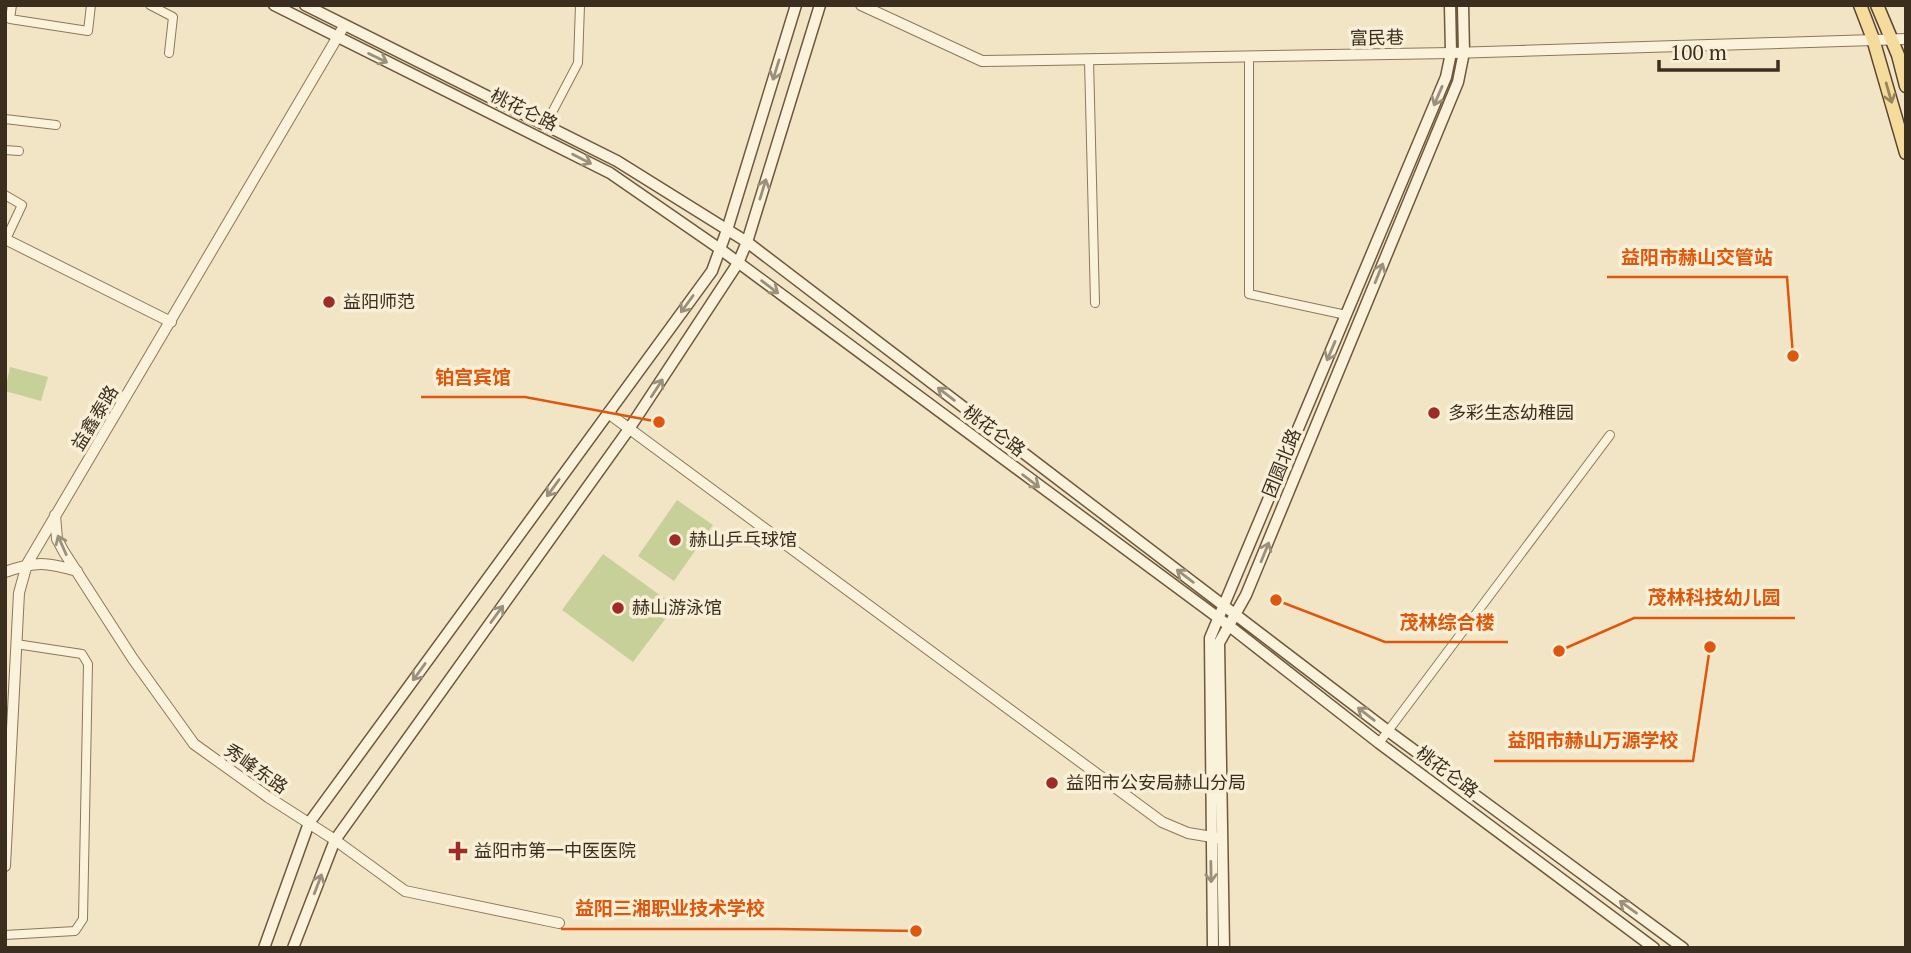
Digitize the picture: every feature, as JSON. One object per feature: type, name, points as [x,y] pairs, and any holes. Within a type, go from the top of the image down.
[{"type":"main road","name":"桃花仑路","points":[[274,5],[610,173],[720,249],[1228,625],[1379,743],[1654,948]]},
{"type":"main road","name":"桃花仑路","points":[[305,5],[617,160],[747,243],[1388,731],[1683,948]]},
{"type":"main road","points":[[264,948],[309,823],[712,271],[796,5]]},
{"type":"main road","points":[[293,948],[335,840],[629,429],[738,263],[747,243],[820,5]]},
{"type":"main road","name":"团圆北路","points":[[1224,948],[1216,838],[1210,638],[1446,77],[1451,52],[1450,5]]},
{"type":"main road","name":"团圆北路","points":[[1213,948],[1219,643],[1237,614],[1458,82],[1464,52],[1464,5]]},
{"type":"main road","points":[[1860,5],[1873,39],[1906,153]]},
{"type":"main road","points":[[1877,5],[1906,86]]},
{"type":"street","points":[[12,5],[8,15],[10,19],[88,31],[91,5]]},
{"type":"street","points":[[150,5],[173,17],[169,53]]},
{"type":"street","points":[[546,124],[578,63],[580,5]]},
{"type":"street","name":"富民巷","points":[[861,5],[982,61],[1464,52],[1906,39]]},
{"type":"street","name":"益鑫泰路","points":[[5,866],[19,593],[27,564],[344,26]]},
{"type":"street","points":[[1249,57],[1249,294],[1346,315]]},
{"type":"street","points":[[1089,60],[1095,303]]},
{"type":"street","points":[[5,119],[56,125]]},
{"type":"street","points":[[5,150],[19,151]]},
{"type":"street","points":[[5,195],[22,205],[5,239],[171,322]]},
{"type":"street","points":[[608,413],[1162,822],[1188,833],[1216,838]]},
{"type":"street","points":[[1379,743],[1610,435]]},
{"type":"street","name":"秀峰东路","points":[[55,515],[57,539],[77,572],[133,659],[194,744],[405,891],[559,923]]},
{"type":"street","points":[[5,572],[27,564],[50,563],[77,572]]},
{"type":"street","points":[[5,935],[75,932],[83,919],[88,664],[82,654],[16,644]]},
{"type":"green space","points":[[10,367],[48,377],[41,401],[5,391]]},
{"type":"green space","name":"赫山乒乓球馆","points":[[677,500],[713,525],[674,581],[638,556]]},
{"type":"green space","name":"赫山游泳馆","points":[[603,554],[675,606],[633,662],[562,610]]},
{"type":"place","name":"益阳师范","points":[[329,302]]},
{"type":"place","name":"益阳市赫山交管站","points":[[1793,356]]},
{"type":"place","name":"多彩生态幼稚园","points":[[1434,413]]},
{"type":"place","name":"铂宫宾馆","points":[[659,422]]},
{"type":"place","name":"赫山乒乓球馆","points":[[675,540]]},
{"type":"place","name":"茂林综合楼","points":[[1276,600]]},
{"type":"place","name":"赫山游泳馆","points":[[618,608]]},
{"type":"place","name":"益阳市赫山万源学校","points":[[1710,647]]},
{"type":"place","name":"茂林科技幼儿园","points":[[1559,651]]},
{"type":"place","name":"益阳市公安局赫山分局","points":[[1052,783]]},
{"type":"place","name":"益阳市第一中医医院","points":[[458,851]]},
{"type":"place","name":"益阳三湘职业技术学校","points":[[916,931]]}]
